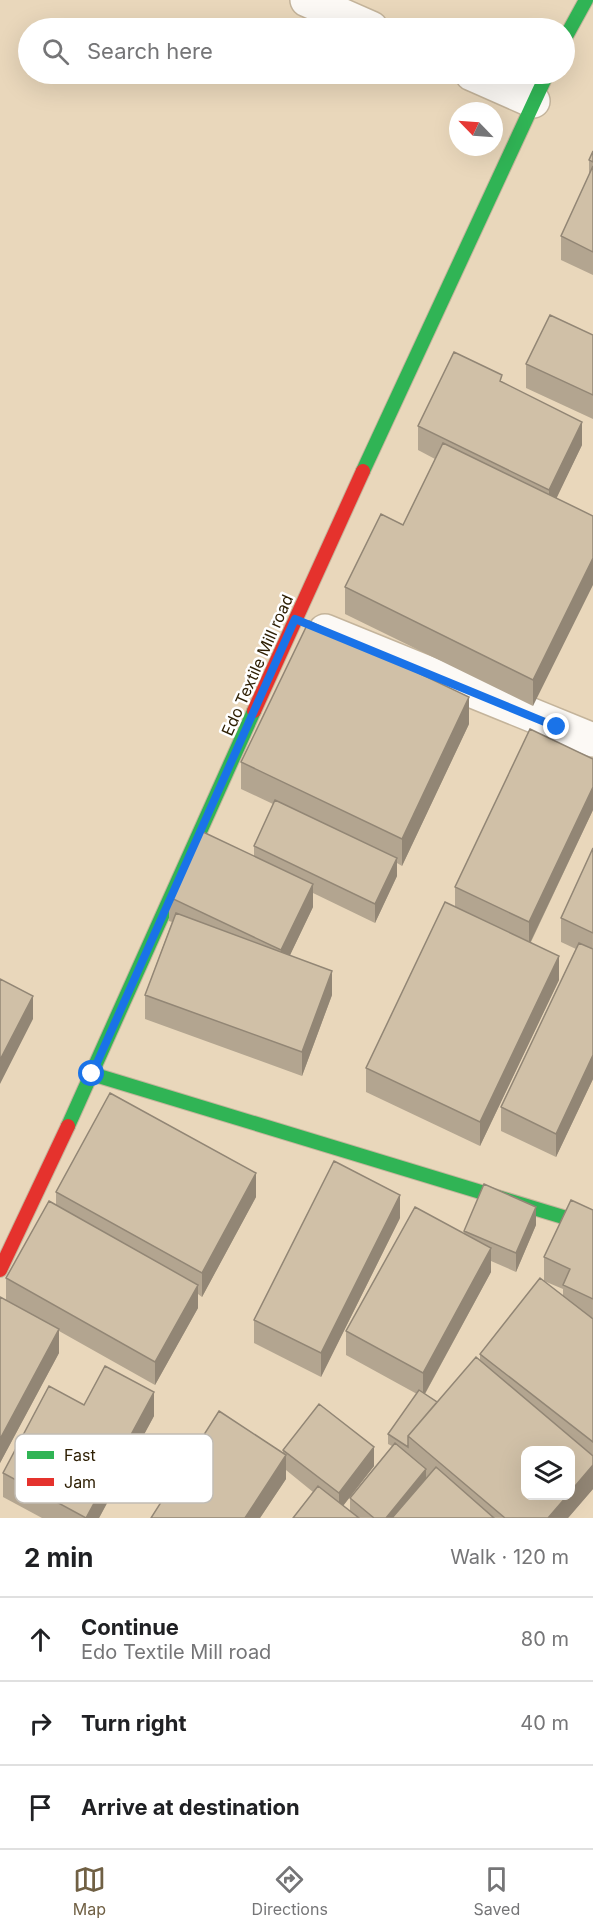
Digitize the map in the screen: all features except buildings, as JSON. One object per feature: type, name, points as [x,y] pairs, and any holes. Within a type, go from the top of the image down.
[{"type":"street","points":[[307,0],[348,18]]},
{"type":"street","points":[[575,20],[586,0]]},
{"type":"street","points":[[524,84],[540,87]]},
{"type":"street","name":"Edo Textile Mill road","points":[[0,1270],[92,1074],[295,619],[540,87]]},
{"type":"street","points":[[295,619],[593,740]]},
{"type":"street","points":[[92,1074],[593,1226]]},
{"type":"traffic: fast","points":[[575,20],[586,0]]},
{"type":"traffic: fast","points":[[363,471],[542,84]]},
{"type":"traffic: fast","points":[[68,1126],[254,711]]},
{"type":"traffic: fast","points":[[92,1074],[593,1226]]},
{"type":"traffic: jam","points":[[254,711],[363,471]]},
{"type":"traffic: jam","points":[[0,1270],[68,1126]]},
{"type":"route","points":[[92,1074],[295,619],[557,727]]}]
